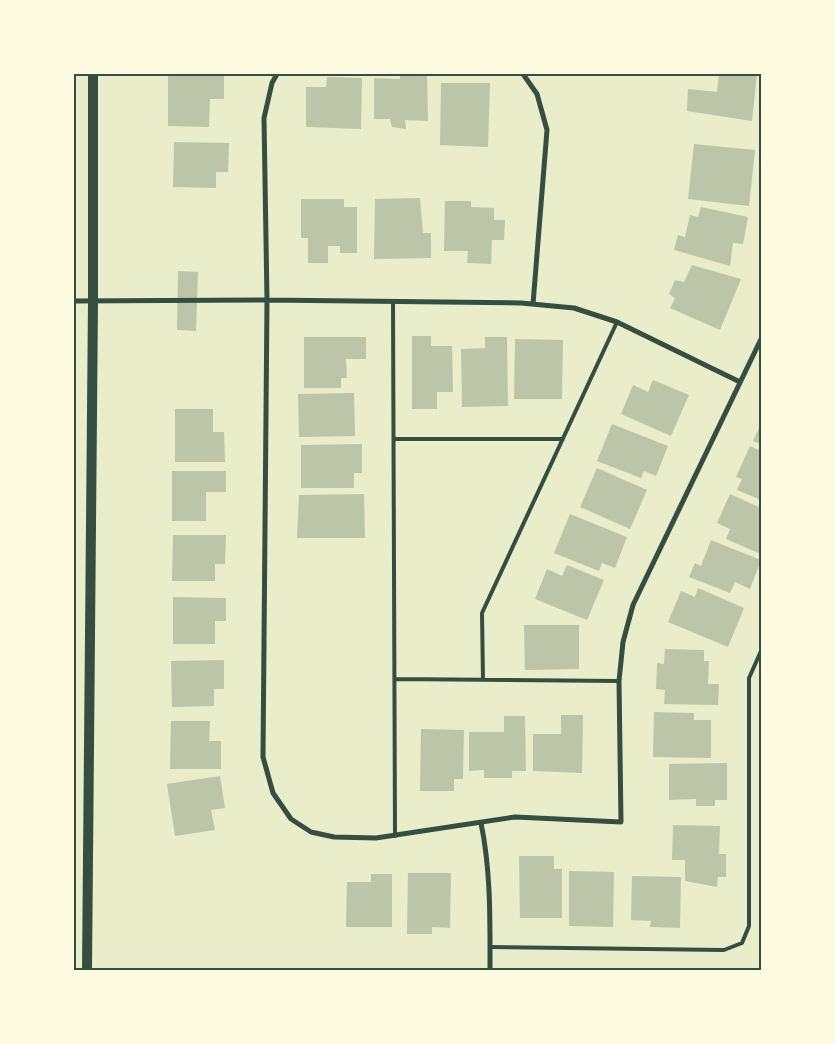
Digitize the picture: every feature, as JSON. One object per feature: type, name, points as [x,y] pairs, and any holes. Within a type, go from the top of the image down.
[{"type":"main road","points":[[87,970],[94,301],[93,74]]},
{"type":"street","points":[[277,74],[272,82],[264,118],[267,300],[263,757],[273,793],[291,819],[311,832],[334,837],[376,838],[515,817],[621,822],[619,681],[623,642],[633,604],[761,338]]},
{"type":"street","points":[[523,74],[537,94],[548,130],[534,304]]},
{"type":"street","points":[[74,301],[267,300],[534,304],[574,308],[617,322],[740,382]]},
{"type":"street","points":[[481,823],[486,846],[489,883],[490,970]]},
{"type":"lane","points":[[394,302],[396,836]]},
{"type":"lane","points":[[483,680],[482,613],[617,322]]},
{"type":"lane","points":[[394,438],[563,438]]},
{"type":"lane","points":[[490,947],[724,950],[742,943],[749,926],[749,678],[761,652]]},
{"type":"lane","points":[[395,679],[619,681]]},
{"type":"lane","points":[[87,970],[140,970]]},
{"type":"building","points":[[400,74],[427,74],[428,121],[405,120],[406,129],[392,127],[390,119],[374,119],[374,78],[400,79]]},
{"type":"building","points":[[719,74],[757,74],[752,121],[687,111],[688,89],[717,92]]},
{"type":"building","points":[[168,75],[224,75],[224,99],[210,99],[209,127],[168,126]]},
{"type":"building","points":[[327,77],[362,78],[361,129],[306,127],[306,87],[326,87]]},
{"type":"building","points":[[441,83],[490,83],[488,147],[440,145]]},
{"type":"building","points":[[174,142],[229,143],[228,172],[216,172],[216,188],[173,187]]},
{"type":"building","points":[[694,144],[755,150],[749,206],[688,199]]},
{"type":"building","points":[[420,198],[423,233],[431,233],[431,258],[374,259],[375,199]]},
{"type":"building","points":[[301,199],[344,199],[344,207],[357,207],[357,253],[340,253],[340,246],[328,246],[328,263],[308,263],[308,238],[301,238]]},
{"type":"building","points":[[445,201],[471,201],[471,207],[494,208],[494,220],[505,220],[504,240],[492,240],[491,264],[467,263],[468,251],[444,251]]},
{"type":"building","points":[[701,207],[748,217],[743,244],[733,243],[730,266],[674,250],[678,235],[685,237],[690,215],[698,217]]},
{"type":"building","points":[[692,265],[741,279],[720,330],[670,308],[675,298],[669,294],[675,280],[684,282]]},
{"type":"building","points":[[178,271],[198,272],[196,331],[177,330]]},
{"type":"building","points":[[412,336],[431,336],[431,346],[452,346],[453,392],[437,392],[437,409],[412,409]]},
{"type":"building","points":[[304,337],[366,337],[366,359],[346,359],[347,378],[341,378],[341,388],[304,388]]},
{"type":"building","points":[[485,337],[507,337],[508,406],[462,407],[461,349],[485,348]]},
{"type":"building","points":[[515,339],[563,340],[562,399],[514,399]]},
{"type":"building","points":[[653,380],[689,395],[671,436],[621,414],[633,385],[648,392]]},
{"type":"building","points":[[354,393],[355,436],[299,437],[298,394]]},
{"type":"building","points":[[175,409],[213,409],[213,432],[224,432],[225,462],[175,462]]},
{"type":"building","points":[[612,424],[668,446],[656,476],[644,471],[641,478],[597,461]]},
{"type":"building","points":[[759,428],[761,429],[761,444],[753,441]]},
{"type":"building","points":[[362,444],[362,473],[354,473],[354,488],[301,488],[301,445]]},
{"type":"building","points":[[750,446],[761,451],[761,500],[737,490],[742,479],[736,477]]},
{"type":"building","points":[[597,468],[647,490],[630,529],[580,507]]},
{"type":"building","points":[[172,471],[226,471],[226,492],[206,492],[206,521],[172,521]]},
{"type":"building","points":[[364,494],[365,538],[297,538],[299,495]]},
{"type":"building","points":[[730,494],[761,508],[761,554],[726,539],[730,529],[717,523]]},
{"type":"building","points":[[570,514],[627,537],[615,568],[602,563],[599,571],[554,553]]},
{"type":"building","points":[[173,535],[226,535],[225,564],[215,564],[215,581],[172,581]]},
{"type":"building","points":[[711,540],[761,560],[750,589],[735,582],[730,593],[689,577],[695,563],[701,566]]},
{"type":"building","points":[[567,565],[604,580],[587,620],[535,599],[547,569],[562,576]]},
{"type":"building","points":[[698,588],[744,608],[728,647],[668,622],[681,591],[695,597]]},
{"type":"building","points":[[173,597],[226,598],[226,621],[215,621],[215,644],[173,644]]},
{"type":"building","points":[[524,625],[579,625],[579,669],[525,670]]},
{"type":"building","points":[[665,649],[704,650],[704,661],[709,661],[708,684],[719,684],[718,705],[664,704],[665,690],[656,689],[657,663],[664,664]]},
{"type":"building","points":[[224,660],[224,689],[214,689],[214,706],[172,707],[171,661]]},
{"type":"building","points":[[654,712],[694,713],[694,720],[711,720],[711,758],[653,757]]},
{"type":"building","points":[[561,715],[583,715],[582,773],[533,771],[533,734],[561,734]]},
{"type":"building","points":[[504,716],[525,716],[526,771],[512,771],[512,778],[484,778],[484,770],[469,771],[469,732],[504,732]]},
{"type":"building","points":[[171,721],[210,721],[209,741],[221,741],[221,769],[170,769]]},
{"type":"building","points":[[421,729],[464,730],[463,779],[454,779],[454,791],[420,791]]},
{"type":"building","points":[[727,763],[727,800],[715,800],[715,806],[696,806],[696,799],[669,800],[669,764]]},
{"type":"building","points":[[220,776],[225,808],[211,810],[215,830],[175,836],[167,784]]},
{"type":"building","points":[[673,825],[720,826],[719,854],[726,854],[726,877],[718,877],[717,887],[685,881],[685,860],[672,860]]},
{"type":"building","points":[[519,856],[554,856],[554,869],[562,869],[562,918],[520,918]]},
{"type":"building","points":[[569,871],[614,872],[613,927],[569,926]]},
{"type":"building","points":[[408,873],[451,873],[450,928],[432,927],[432,934],[407,934]]},
{"type":"building","points":[[371,874],[392,874],[392,927],[346,927],[347,882],[371,882]]},
{"type":"building","points":[[632,876],[681,877],[680,928],[650,927],[651,921],[631,920]]}]
